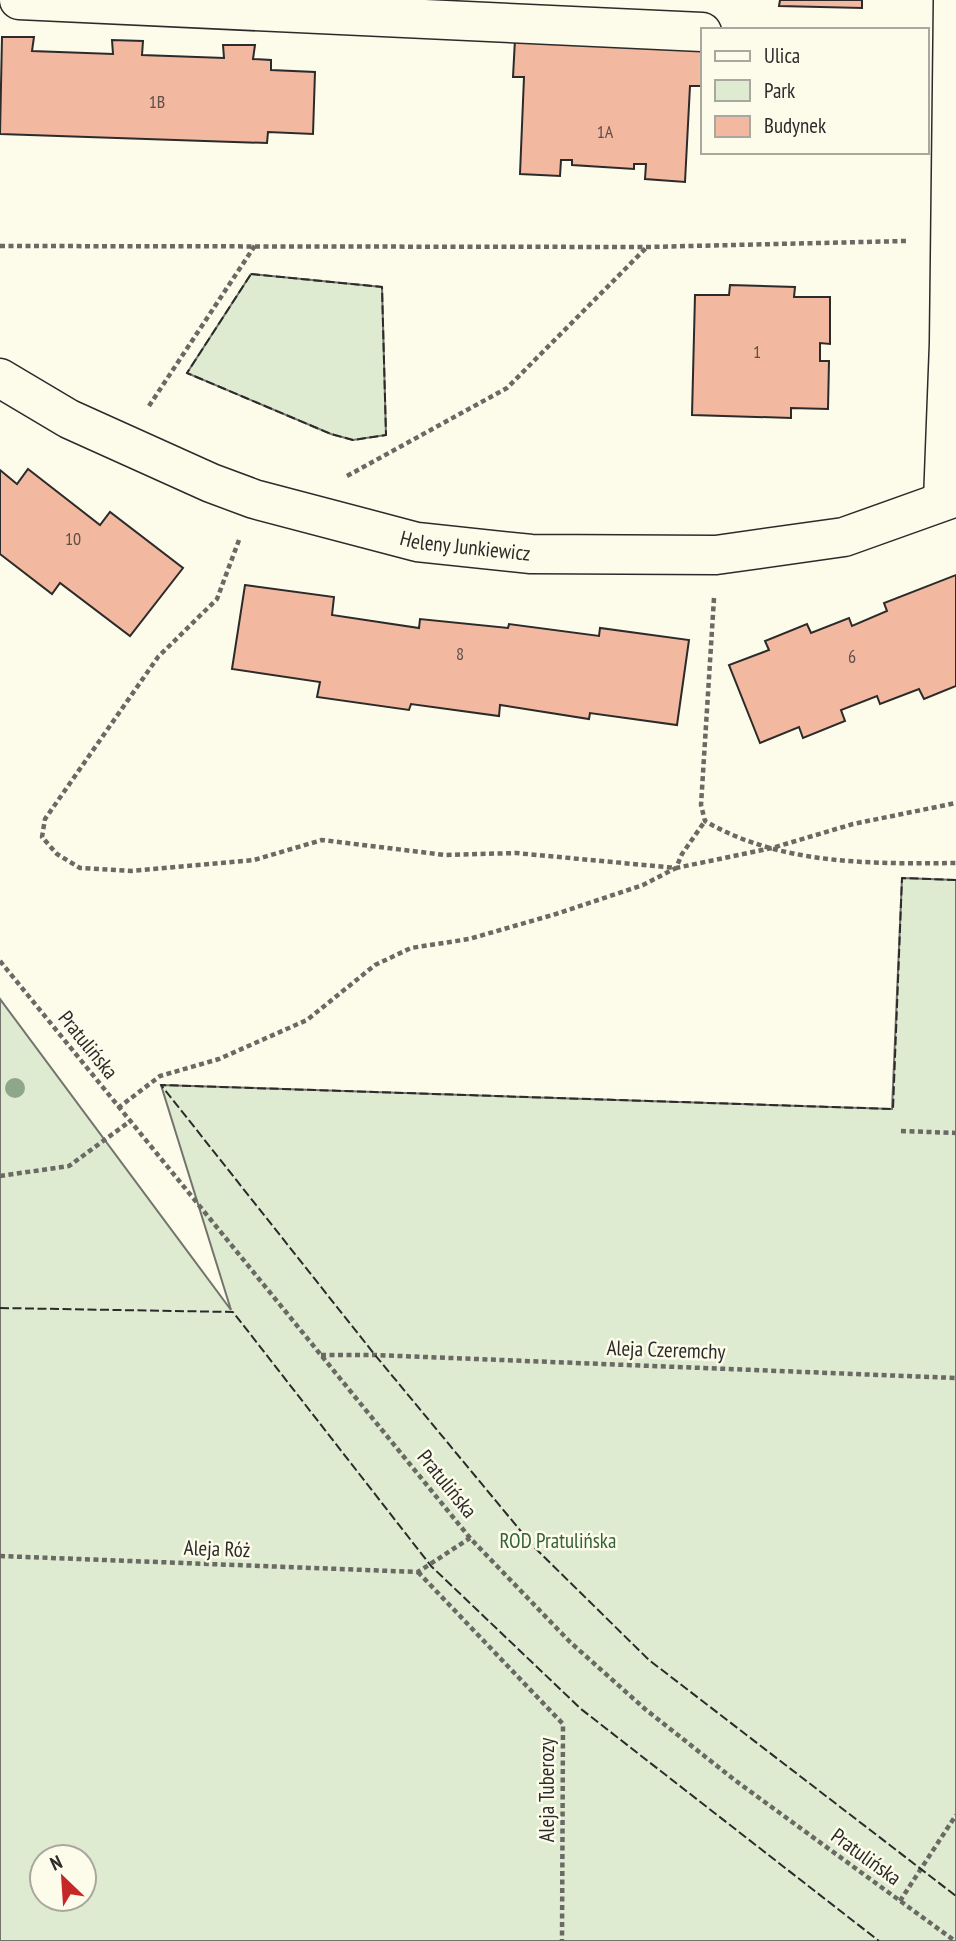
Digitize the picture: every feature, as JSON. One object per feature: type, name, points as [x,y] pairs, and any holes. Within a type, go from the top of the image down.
[{"type":"street","points":[[19,0],[701,32]]},
{"type":"street","points":[[949,499],[948,240],[939,42],[953,0]]},
{"type":"street","name":"Heleny Junkiewicz","points":[[0,378],[69,419],[124,445],[271,504],[417,542],[531,554],[716,555],[845,537],[949,499]]},
{"type":"path","points":[[0,246],[256,244],[648,247],[948,240]]},
{"type":"path","points":[[124,445],[256,244]]},
{"type":"path","points":[[648,247],[507,388],[271,504],[218,599],[158,657],[45,819],[42,837],[57,854],[80,868],[131,871],[254,860],[322,840],[446,855],[516,853],[676,868]]},
{"type":"path","points":[[716,555],[705,784],[701,805],[705,821],[728,834],[772,848],[877,864],[956,863]]},
{"type":"path","points":[[118,1108],[160,1076],[219,1059],[307,1020],[375,965],[411,948],[469,939],[556,914],[643,885],[676,868],[772,848],[853,824],[956,803]]},
{"type":"path","points":[[676,868],[682,854],[705,821]]},
{"type":"path","name":"Pratulińska","points":[[0,961],[470,1538],[570,1642],[645,1709],[955,1941]]},
{"type":"path","points":[[0,1176],[69,1166],[129,1122]]},
{"type":"path","points":[[901,1131],[956,1133]]},
{"type":"path","name":"Aleja Czeremchy","points":[[321,1356],[375,1354],[956,1377]]},
{"type":"path","name":"Aleja Róż","points":[[0,1556],[418,1572],[470,1538]]},
{"type":"path","name":"Aleja Tuberozy","points":[[418,1572],[563,1724],[562,1941]]},
{"type":"path","points":[[900,1901],[956,1815]]},
{"type":"green space","points":[[251,274],[382,287],[386,435],[353,440],[331,434],[187,373]]},
{"type":"green space","name":"ROD Pratulińska","points":[[902,878],[956,880],[956,1941],[0,1941],[0,999],[231,1310],[161,1085],[892,1109]]},
{"type":"building","points":[[780,0],[862,0],[862,8],[779,6]]},
{"type":"building","points":[[2,37],[34,37],[32,51],[113,54],[112,40],[143,41],[142,55],[224,58],[223,45],[255,45],[253,59],[271,60],[271,70],[315,72],[313,134],[268,132],[267,143],[0,134]]},
{"type":"building","points":[[515,39],[701,49],[701,86],[690,86],[685,182],[645,179],[646,164],[634,164],[634,169],[572,165],[572,160],[561,160],[560,176],[520,174],[524,77],[513,77]]},
{"type":"building","points":[[730,285],[795,287],[794,297],[830,297],[830,344],[820,343],[820,361],[829,361],[828,409],[791,408],[791,418],[692,415],[695,295],[729,295]]},
{"type":"building","points":[[28,469],[100,525],[110,512],[183,568],[130,636],[60,583],[52,594],[0,554],[0,470],[17,484]]},
{"type":"building","points":[[956,575],[956,686],[924,699],[919,689],[880,704],[877,696],[841,710],[845,721],[803,738],[799,727],[760,743],[729,665],[769,650],[765,641],[807,624],[811,633],[849,618],[852,626],[887,611],[884,603]]},
{"type":"building","points":[[245,585],[334,597],[332,615],[419,628],[420,619],[508,628],[509,624],[599,636],[600,628],[689,640],[677,725],[590,713],[589,719],[500,705],[499,716],[411,704],[409,710],[317,697],[320,682],[232,669]]},
{"type":"fence","points":[[251,274],[382,287],[386,435],[353,440],[331,434],[187,373],[251,274]]},
{"type":"fence","points":[[956,880],[902,878],[893,1109],[161,1085],[375,1355],[534,1547],[649,1660],[956,1896]]},
{"type":"fence","points":[[0,1308],[233,1312],[431,1566],[581,1709],[879,1941]]}]
